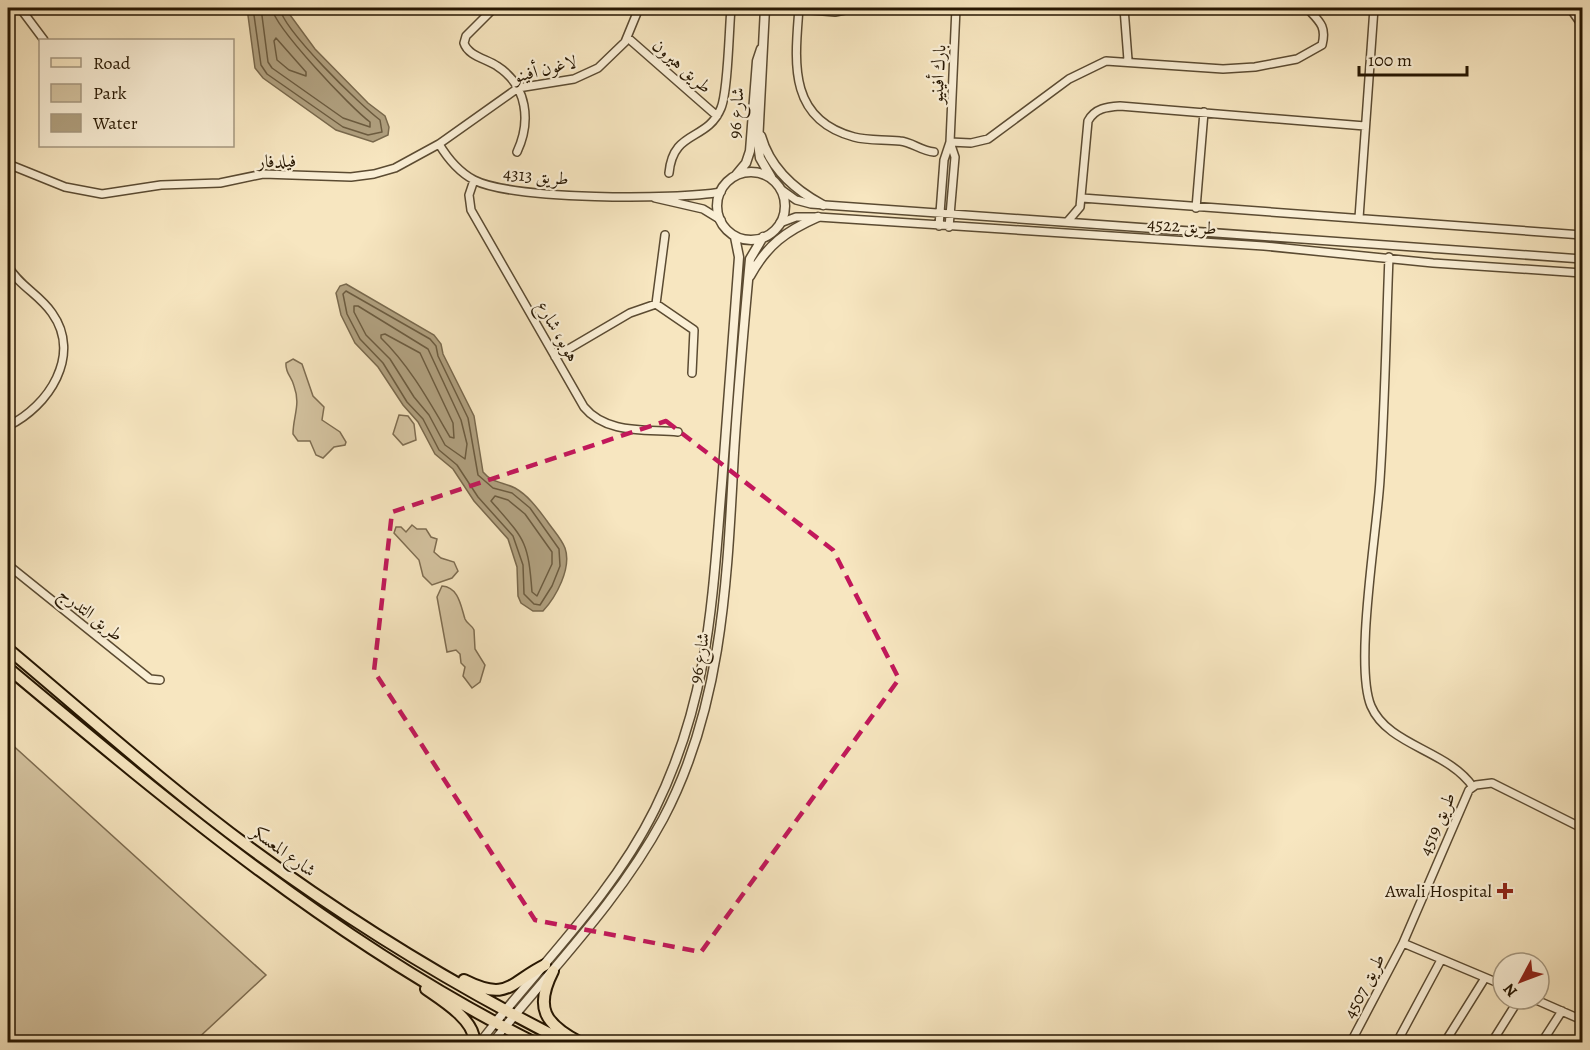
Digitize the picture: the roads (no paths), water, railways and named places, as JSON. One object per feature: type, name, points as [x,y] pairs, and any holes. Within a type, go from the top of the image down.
[{"type":"main road","name":"شارع المعسكر","points":[[8,650],[247,846],[330,904],[430,968],[510,1014],[566,1042]]},
{"type":"main road","name":"شارع المعسكر","points":[[8,668],[160,796],[305,906],[500,1026],[533,1042]]},
{"type":"main road","points":[[400,966],[410,979],[455,1011],[472,1031],[474,1042]]},
{"type":"main road","points":[[430,968],[447,971],[476,986],[499,990],[516,986],[549,968]]},
{"type":"main road","points":[[549,968],[543,993],[545,1012],[560,1030],[579,1042]]},
{"type":"street","points":[[20,8],[43,39]]},
{"type":"street","points":[[494,8],[465,36],[464,43],[468,51],[498,66],[518,88],[523,98],[526,125],[517,152]]},
{"type":"street","name":"لاغون أفينو","points":[[439,144],[518,88],[574,79],[590,73],[615,54],[627,38],[639,8]]},
{"type":"street","name":"طريق هيرون","points":[[669,173],[670,160],[680,143],[700,132],[717,116],[722,106],[731,8]]},
{"type":"street","name":"شارع 96","points":[[736,176],[746,163],[750,151],[757,60],[761,49],[765,8]]},
{"type":"street","points":[[855,8],[835,12],[799,8],[796,74],[805,100],[816,114],[837,130],[852,137],[902,141],[934,152]]},
{"type":"street","name":"بارك أفينيو","points":[[939,226],[944,160],[950,142],[956,8]]},
{"type":"street","points":[[1125,8],[1128,60]]},
{"type":"street","points":[[950,142],[971,143],[988,140],[1087,68],[1106,61],[1128,60],[1223,69],[1281,63],[1297,58],[1322,45],[1324,26],[1307,8]]},
{"type":"street","points":[[1359,218],[1374,8]]},
{"type":"street","points":[[1570,8],[1582,25]]},
{"type":"street","name":"طريق هيرون","points":[[627,38],[717,116]]},
{"type":"street","name":"شارع 96","points":[[761,49],[763,60],[759,127],[760,158],[771,178]]},
{"type":"street","points":[[1068,220],[1080,207],[1088,121],[1097,111],[1120,106],[1365,126]]},
{"type":"street","name":"طريق 4522","points":[[1196,208],[1204,112]]},
{"type":"street","points":[[759,127],[769,157],[777,167],[796,188],[823,205]]},
{"type":"street","name":"بارك أفينيو","points":[[949,227],[955,161],[950,142]]},
{"type":"street","name":"فيلدفار","points":[[8,164],[75,190],[110,193],[161,185],[220,183],[278,173],[333,177],[368,175],[395,168],[439,144]]},
{"type":"street","name":"طريق 4313","points":[[439,144],[454,164],[474,180],[490,186],[518,191],[646,196],[721,192]]},
{"type":"street","points":[[944,160],[955,161]]},
{"type":"street","points":[[756,172],[771,178],[782,190],[785,201],[780,223],[763,237],[754,240],[735,237],[721,220],[717,203],[721,192],[736,176],[756,172]]},
{"type":"street","name":"هوبو، شارع","points":[[474,180],[469,195],[471,210],[584,407],[596,419],[616,427],[678,432]]},
{"type":"street","name":"طريق 4522","points":[[782,190],[796,200],[823,205],[1068,220],[1582,259]]},
{"type":"street","name":"طريق 4313","points":[[646,196],[702,209],[721,220]]},
{"type":"street","points":[[1082,198],[1582,235]]},
{"type":"street","points":[[1080,207],[1089,222]]},
{"type":"street","name":"طريق 4522","points":[[780,223],[796,217],[818,217],[1389,257],[1433,263],[1582,273]]},
{"type":"street","points":[[748,279],[765,251],[774,242],[787,231],[818,217]]},
{"type":"street","points":[[656,304],[665,235]]},
{"type":"street","name":"شارع 96","points":[[549,968],[613,879],[638,839],[670,776],[696,704],[711,626],[738,274],[739,257],[735,237]]},
{"type":"street","name":"شارع 96","points":[[500,1026],[626,880],[657,830],[680,784],[716,664],[724,606],[750,259],[763,237]]},
{"type":"street","points":[[1389,257],[1380,479],[1368,615],[1366,690],[1372,708],[1396,735],[1455,768],[1473,787]]},
{"type":"street","points":[[8,266],[19,283],[52,313],[62,333],[64,348],[61,369],[52,386],[26,414],[8,426]]},
{"type":"street","points":[[555,357],[630,313],[656,304]]},
{"type":"street","points":[[656,304],[694,330],[692,373]]},
{"type":"street","name":"طريق التدرج","points":[[8,565],[150,678],[160,680]]},
{"type":"street","name":"طريق 4519","points":[[1403,943],[1466,793],[1473,787],[1492,783],[1582,828]]},
{"type":"street","points":[[1403,943],[1491,981]]},
{"type":"street","name":"طريق 4507","points":[[1352,1042],[1403,943]]},
{"type":"street","points":[[1397,1042],[1441,960]]},
{"type":"street","points":[[1445,1042],[1485,978]]},
{"type":"street","points":[[1551,1006],[1582,1020]]},
{"type":"street","points":[[1492,1042],[1512,1011]]},
{"type":"street","points":[[1542,1042],[1562,1011]]},
{"type":"street","points":[[480,1042],[500,1026]]},
{"type":"street","points":[[493,1042],[500,1026]]},
{"type":"water","points":[[247,8],[285,8],[315,49],[368,103],[385,116],[389,127],[388,135],[373,142],[336,130],[263,78],[255,68]]},
{"type":"water","points":[[346,284],[434,335],[441,344],[443,354],[474,416],[483,472],[490,478],[515,488],[525,495],[537,507],[561,541],[567,556],[565,573],[558,590],[543,611],[533,611],[521,603],[518,596],[517,567],[508,539],[474,501],[453,469],[435,454],[418,422],[403,405],[378,367],[355,343],[341,315],[336,293],[340,286]]},
{"type":"place","name":"Awali Hospital","points":[[1505,891]]}]
